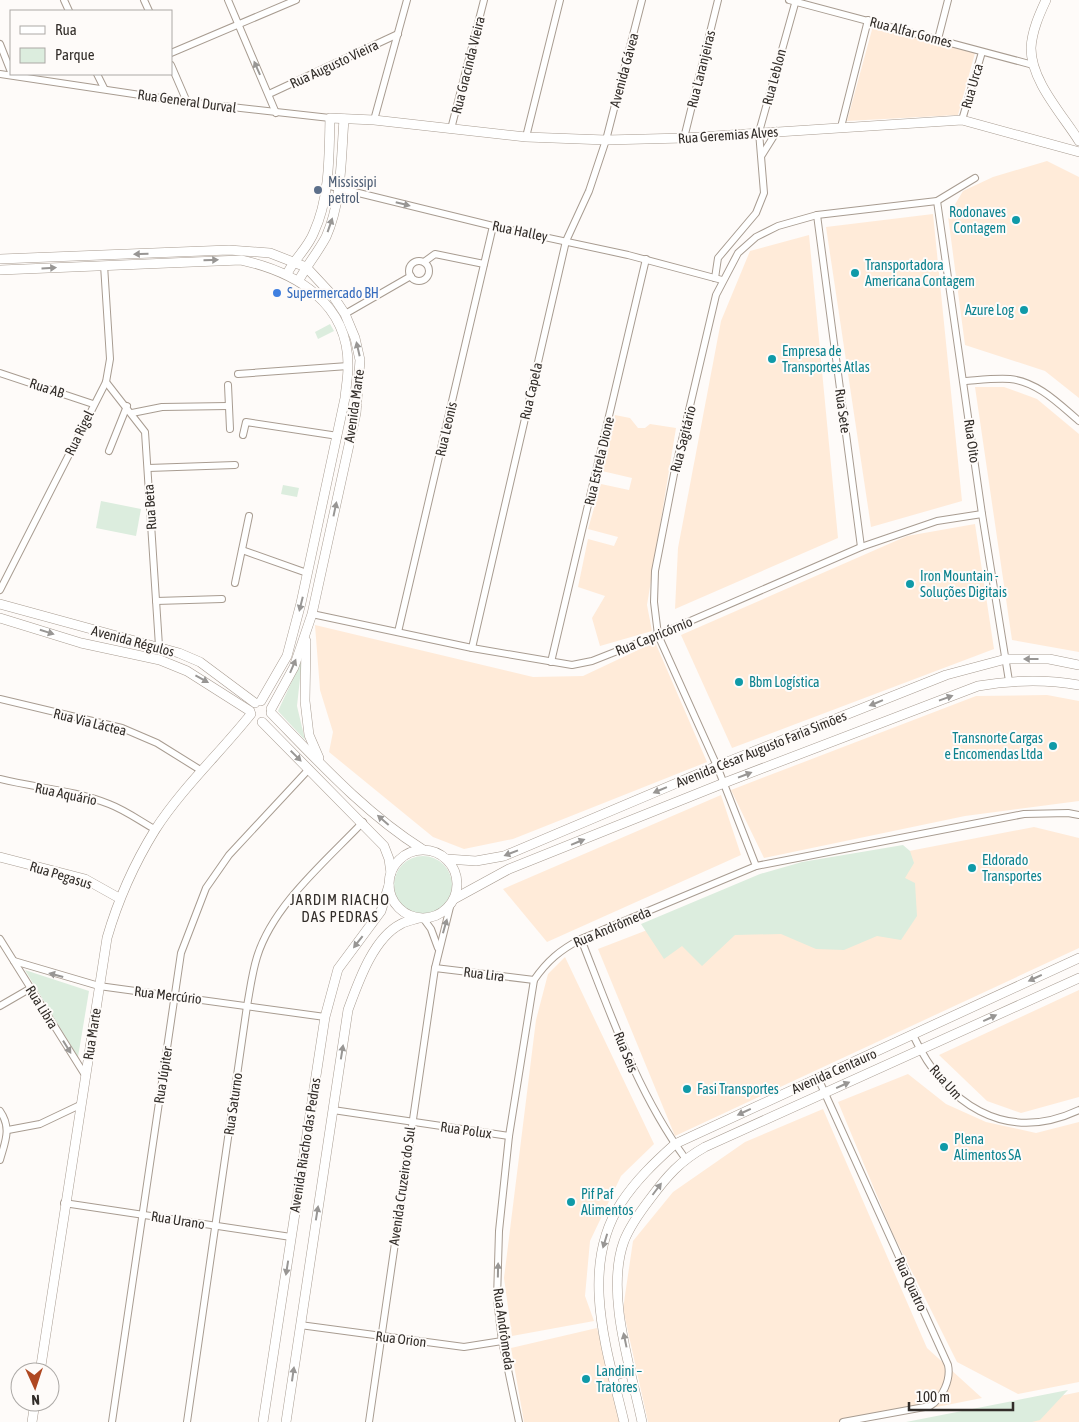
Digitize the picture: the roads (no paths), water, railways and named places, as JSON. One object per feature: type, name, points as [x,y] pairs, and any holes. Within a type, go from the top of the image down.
[{"type":"street","points":[[228,0],[276,113]]},
{"type":"street","points":[[172,53],[296,0]]},
{"type":"street","points":[[374,120],[407,0]]},
{"type":"street","name":"Rua Gracinda Vieira","points":[[451,129],[484,0]]},
{"type":"street","points":[[526,136],[560,0]]},
{"type":"street","name":"Avenida Gávea","points":[[606,140],[642,0]]},
{"type":"street","name":"Rua Laranjeiras","points":[[684,138],[718,0]]},
{"type":"street","points":[[938,39],[948,0]]},
{"type":"street","points":[[1046,0],[1036,24],[1031,48],[1033,64],[1041,83],[1079,141]]},
{"type":"street","name":"Rua Alfar Gomes","points":[[793,1],[1033,64]]},
{"type":"street","name":"Rua Leblon","points":[[714,278],[718,258],[760,205],[765,183],[759,132],[793,1]]},
{"type":"street","points":[[841,127],[868,20]]},
{"type":"street","name":"Rua Augusto Vieira","points":[[269,94],[398,34]]},
{"type":"street","points":[[0,44],[10,69]]},
{"type":"street","name":"Rua Urca","points":[[962,120],[982,52]]},
{"type":"street","points":[[172,67],[187,102]]},
{"type":"street","name":"Rua General Durval","points":[[19,75],[187,102],[276,113],[374,120]]},
{"type":"street","points":[[98,75],[104,88]]},
{"type":"street","points":[[287,274],[293,260],[314,232],[326,186],[330,118]]},
{"type":"street","points":[[299,280],[325,238],[332,221],[339,188],[344,119]]},
{"type":"street","name":"Rua Geremias Alves","points":[[374,120],[526,136],[606,140],[684,138],[962,120],[1079,152]]},
{"type":"street","points":[[762,155],[777,131]]},
{"type":"street","name":"Rua Capela","points":[[472,648],[566,241],[590,191],[606,140]]},
{"type":"street","name":"Rua Sagitário","points":[[756,866],[718,766],[658,635],[654,602],[655,572],[674,474],[716,294],[738,253],[756,237],[778,226],[817,215],[937,201],[975,178]]},
{"type":"street","name":"Rua Halley","points":[[326,186],[493,226],[646,259],[722,280]]},
{"type":"street","name":"Rua Oito","points":[[937,201],[982,514],[1009,681]]},
{"type":"street","name":"Rua Sete","points":[[817,215],[861,547]]},
{"type":"street","name":"Rua Leonis","points":[[398,632],[493,226]]},
{"type":"street","name":"Avenida Marte","points":[[0,259],[104,260],[241,260],[265,265],[299,280],[321,298],[336,320],[343,336],[348,366],[345,398],[338,436],[287,656],[258,702],[254,717],[268,719],[294,667],[312,614],[356,413],[360,384],[360,360],[355,338],[345,314],[333,296],[306,267],[293,260],[270,253],[229,250],[104,260],[0,270]]},
{"type":"street","points":[[424,262],[429,270],[425,279],[419,281],[411,276],[409,271],[411,265],[418,261],[424,262],[434,254],[484,264]]},
{"type":"street","name":"Rua Estrela Dione","points":[[551,662],[646,259]]},
{"type":"street","name":"Rua Rigel","points":[[0,590],[93,404],[106,382],[110,360],[104,260]]},
{"type":"street","points":[[336,320],[411,276]]},
{"type":"street","points":[[238,374],[348,366]]},
{"type":"street","name":"Rua AB","points":[[0,373],[93,404]]},
{"type":"street","points":[[964,381],[1011,379],[1030,384],[1042,390],[1079,421]]},
{"type":"street","name":"Rua Beta","points":[[106,382],[132,412],[146,432],[159,646]]},
{"type":"street","points":[[228,385],[230,429]]},
{"type":"street","points":[[109,451],[127,406]]},
{"type":"street","points":[[132,412],[162,407],[228,406]]},
{"type":"street","points":[[243,435],[246,422],[338,436]]},
{"type":"street","points":[[148,468],[236,465]]},
{"type":"street","name":"Rua Capricórnio","points":[[312,614],[472,648],[572,665],[592,661],[658,635],[861,547],[936,520],[982,514]]},
{"type":"street","points":[[235,583],[249,516]]},
{"type":"street","points":[[242,550],[320,575]]},
{"type":"street","points":[[156,601],[222,599]]},
{"type":"street","name":"Avenida Régulos","points":[[0,604],[53,620],[159,646],[200,662],[258,702],[268,703],[271,711]]},
{"type":"street","name":"Avenida Régulos","points":[[0,618],[81,643],[160,660],[209,683],[254,717],[363,822],[384,846],[389,859],[391,873]]},
{"type":"street","points":[[306,631],[305,701],[309,735],[322,765]]},
{"type":"street","name":"Avenida César Augusto Faria Simões","points":[[447,859],[476,861],[504,856],[718,766],[946,675],[1006,659],[1049,659],[1079,665]]},
{"type":"street","name":"Avenida César Augusto Faria Simões","points":[[453,901],[509,869],[724,783],[978,686],[1009,681],[1059,682],[1079,685]]},
{"type":"street","name":"Rua Via Láctea","points":[[0,699],[122,728],[157,743],[202,770]]},
{"type":"street","points":[[271,711],[322,765],[386,823],[422,849],[440,853],[447,859],[457,877],[458,888],[453,901],[444,911],[421,918]]},
{"type":"street","name":"Rua Marte","points":[[41,1362],[64,1204],[107,938],[119,898],[156,830],[202,770],[235,734],[254,717]]},
{"type":"street","name":"Rua Júpiter","points":[[112,1422],[181,953],[206,888],[229,855],[309,769]]},
{"type":"street","name":"Rua Aquário","points":[[0,779],[36,788],[87,797],[125,812],[156,830]]},
{"type":"street","name":"Rua Andrômeda","points":[[520,1422],[502,1341],[497,1299],[499,1231],[509,1136],[534,980],[545,964],[562,948],[580,939],[756,866],[1024,814],[1068,813],[1079,815]]},
{"type":"street","name":"Rua Saturno","points":[[186,1422],[247,1006],[257,956],[270,928],[285,905],[363,822]]},
{"type":"street","points":[[422,849],[403,856],[391,873],[389,885],[395,903],[402,910],[421,918],[431,929],[438,949]]},
{"type":"street","name":"Rua Pegasus","points":[[0,857],[85,879],[119,898]]},
{"type":"street","name":"Avenida Riacho das Pedras","points":[[263,1422],[324,1017],[338,969],[376,918],[386,900],[389,885]]},
{"type":"street","name":"Avenida Cruzeiro do Sul","points":[[368,1422],[438,949],[453,901]]},
{"type":"street","name":"Avenida Riacho das Pedras","points":[[286,1422],[348,1010],[360,977],[379,945],[400,924],[421,918]]},
{"type":"street","name":"Rua Libra","points":[[0,939],[85,1075]]},
{"type":"street","name":"Rua Seis","points":[[580,939],[633,1072],[685,1158]]},
{"type":"street","name":"Avenida Centauro","points":[[624,1422],[600,1319],[599,1286],[601,1258],[605,1240],[620,1204],[647,1169],[675,1144],[1079,958]]},
{"type":"street","name":"Rua Mercúrio","points":[[14,961],[99,986],[324,1017]]},
{"type":"street","name":"Rua Lira","points":[[435,968],[534,980]]},
{"type":"street","name":"Avenida Centauro","points":[[642,1422],[619,1314],[617,1288],[619,1261],[631,1226],[662,1183],[685,1158],[1079,978]]},
{"type":"street","points":[[0,1006],[31,988]]},
{"type":"street","name":"Rua Um","points":[[913,1035],[935,1072],[957,1097],[969,1106],[999,1119],[1038,1122],[1065,1116],[1079,1110]]},
{"type":"street","name":"Rua Quatro","points":[[818,1078],[948,1365],[950,1374],[949,1380],[934,1404],[930,1406],[843,1422]]},
{"type":"street","points":[[8,1130],[40,1124],[80,1105]]},
{"type":"street","name":"Rua Polux","points":[[333,1110],[509,1136]]},
{"type":"street","points":[[0,1111],[8,1124],[0,1160]]},
{"type":"street","name":"Rua Urano","points":[[64,1204],[291,1237]]},
{"type":"street","name":"Rua Orion","points":[[300,1325],[464,1347],[502,1341]]},
{"type":"street","points":[[613,1376],[631,1370]]},
{"type":"place","name":"Mississipi petrol","points":[[318,190]]},
{"type":"place","name":"Rodonaves Contagem","points":[[1016,220]]},
{"type":"place","name":"Transportadora Americana Contagem","points":[[855,273]]},
{"type":"place","name":"Supermercado BH","points":[[277,293]]},
{"type":"place","name":"Azure Log","points":[[1024,310]]},
{"type":"place","name":"Empresa de Transportes Atlas","points":[[772,359]]},
{"type":"place","name":"Iron Mountain - Soluções Digitais","points":[[910,584]]},
{"type":"place","name":"Bbm Logística","points":[[739,682]]},
{"type":"place","name":"Transnorte Cargas e Encomendas Ltda","points":[[1053,746]]},
{"type":"place","name":"Eldorado Transportes","points":[[972,868]]},
{"type":"place","name":"Fasi Transportes","points":[[687,1089]]},
{"type":"place","name":"Plena Alimentos SA","points":[[944,1147]]},
{"type":"place","name":"Pif Paf Alimentos","points":[[571,1202]]},
{"type":"place","name":"Landini – Tratores","points":[[586,1379]]},
{"type":"district","name":"JARDIM RIACHO DAS PEDRAS","points":[[340,908]]}]
